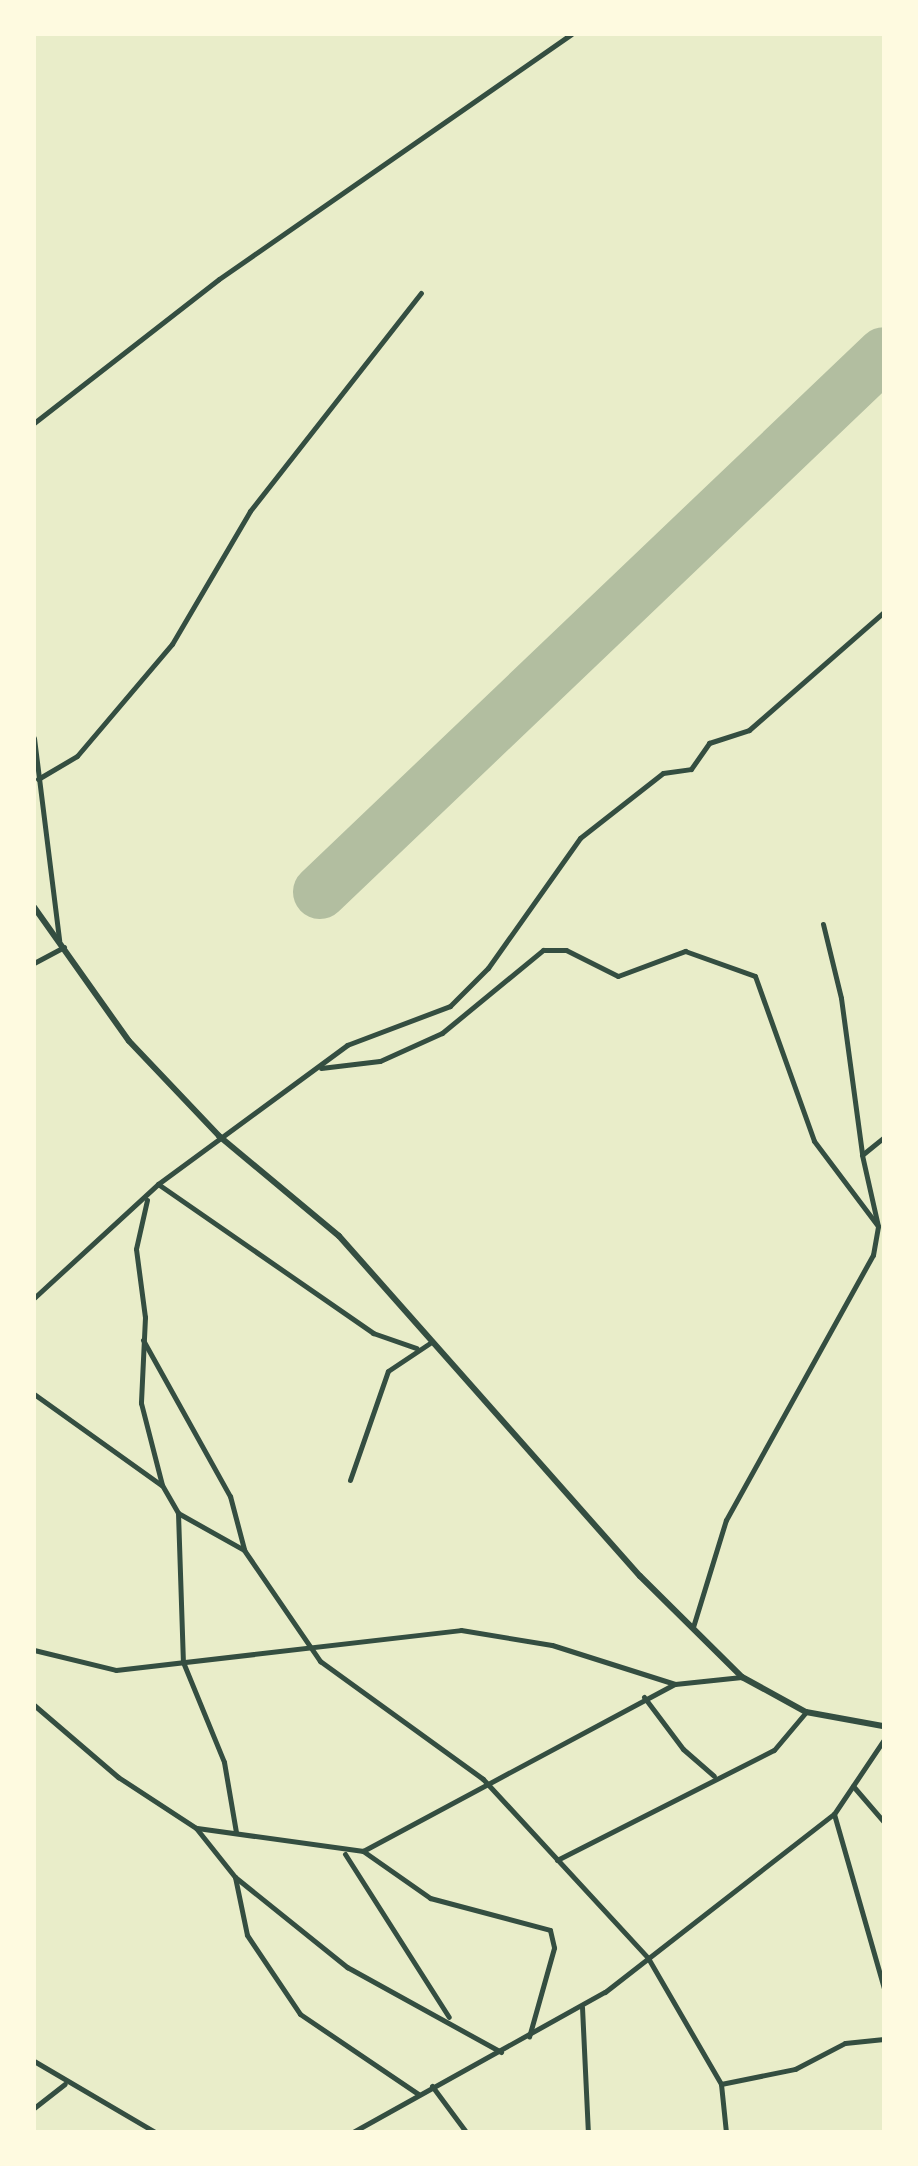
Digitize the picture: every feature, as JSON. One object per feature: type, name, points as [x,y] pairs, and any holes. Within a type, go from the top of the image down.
[{"type":"street","points":[[34,423],[219,279],[571,34]]},
{"type":"street","points":[[38,779],[77,756],[172,644],[250,511],[421,293]]},
{"type":"street","points":[[34,1298],[147,1198],[158,1184],[219,1136],[385,1026],[450,1006],[488,968],[580,838],[663,773],[691,769],[709,743],[749,730],[884,612]]},
{"type":"street","points":[[34,738],[59,940]]},
{"type":"street","points":[[34,907],[129,1041],[219,1136],[339,1236],[430,1343],[742,1677],[806,1712],[884,1726],[884,1741],[834,1814],[648,1958],[582,2007],[502,2053],[432,2086],[353,2132]]},
{"type":"street","points":[[693,1627],[726,1520],[873,1255],[878,1226],[862,1155],[841,998],[823,924]]},
{"type":"street","points":[[34,963],[64,947]]},
{"type":"street","points":[[319,1068],[380,1061],[442,1033],[543,950],[566,950],[613,976],[685,951],[755,976],[814,1141],[878,1226]]},
{"type":"street","points":[[862,1155],[884,1137]]},
{"type":"street","points":[[158,1184],[373,1333],[416,1348]]},
{"type":"street","points":[[147,1198],[136,1249],[142,1339],[141,1403],[162,1485],[178,1513],[183,1662],[224,1762],[236,1832]]},
{"type":"street","points":[[142,1339],[230,1496],[244,1550],[296,1620],[307,1647],[359,1696],[490,1787],[648,1958],[721,2084],[726,2132]]},
{"type":"street","points":[[350,1480],[388,1371],[416,1348],[430,1343]]},
{"type":"street","points":[[34,1394],[162,1485]]},
{"type":"street","points":[[178,1513],[244,1550]]},
{"type":"street","points":[[34,1650],[116,1670],[461,1630],[552,1645],[675,1684]]},
{"type":"street","points":[[196,1828],[236,1832],[345,1854],[363,1851],[490,1787],[644,1697],[675,1684],[742,1677]]},
{"type":"street","points":[[644,1697],[683,1749],[714,1776]]},
{"type":"street","points":[[34,1705],[118,1777],[196,1828],[235,1877],[347,1967],[450,2018],[502,2053]]},
{"type":"street","points":[[557,1860],[714,1776],[774,1750],[806,1712]]},
{"type":"street","points":[[853,1786],[884,1822]]},
{"type":"street","points":[[834,1814],[884,1988]]},
{"type":"street","points":[[363,1851],[430,1898],[550,1930],[554,1948],[529,2038]]},
{"type":"street","points":[[345,1854],[450,2018]]},
{"type":"street","points":[[235,1877],[247,1935],[300,2014],[418,2094]]},
{"type":"street","points":[[582,2007],[588,2132]]},
{"type":"street","points":[[721,2084],[795,2069],[845,2043],[884,2039]]},
{"type":"street","points":[[34,2061],[66,2084],[155,2132]]},
{"type":"street","points":[[34,2108],[66,2084]]},
{"type":"street","points":[[432,2086],[466,2132]]},
{"type":"runway","points":[[320,892],[884,354]]}]
